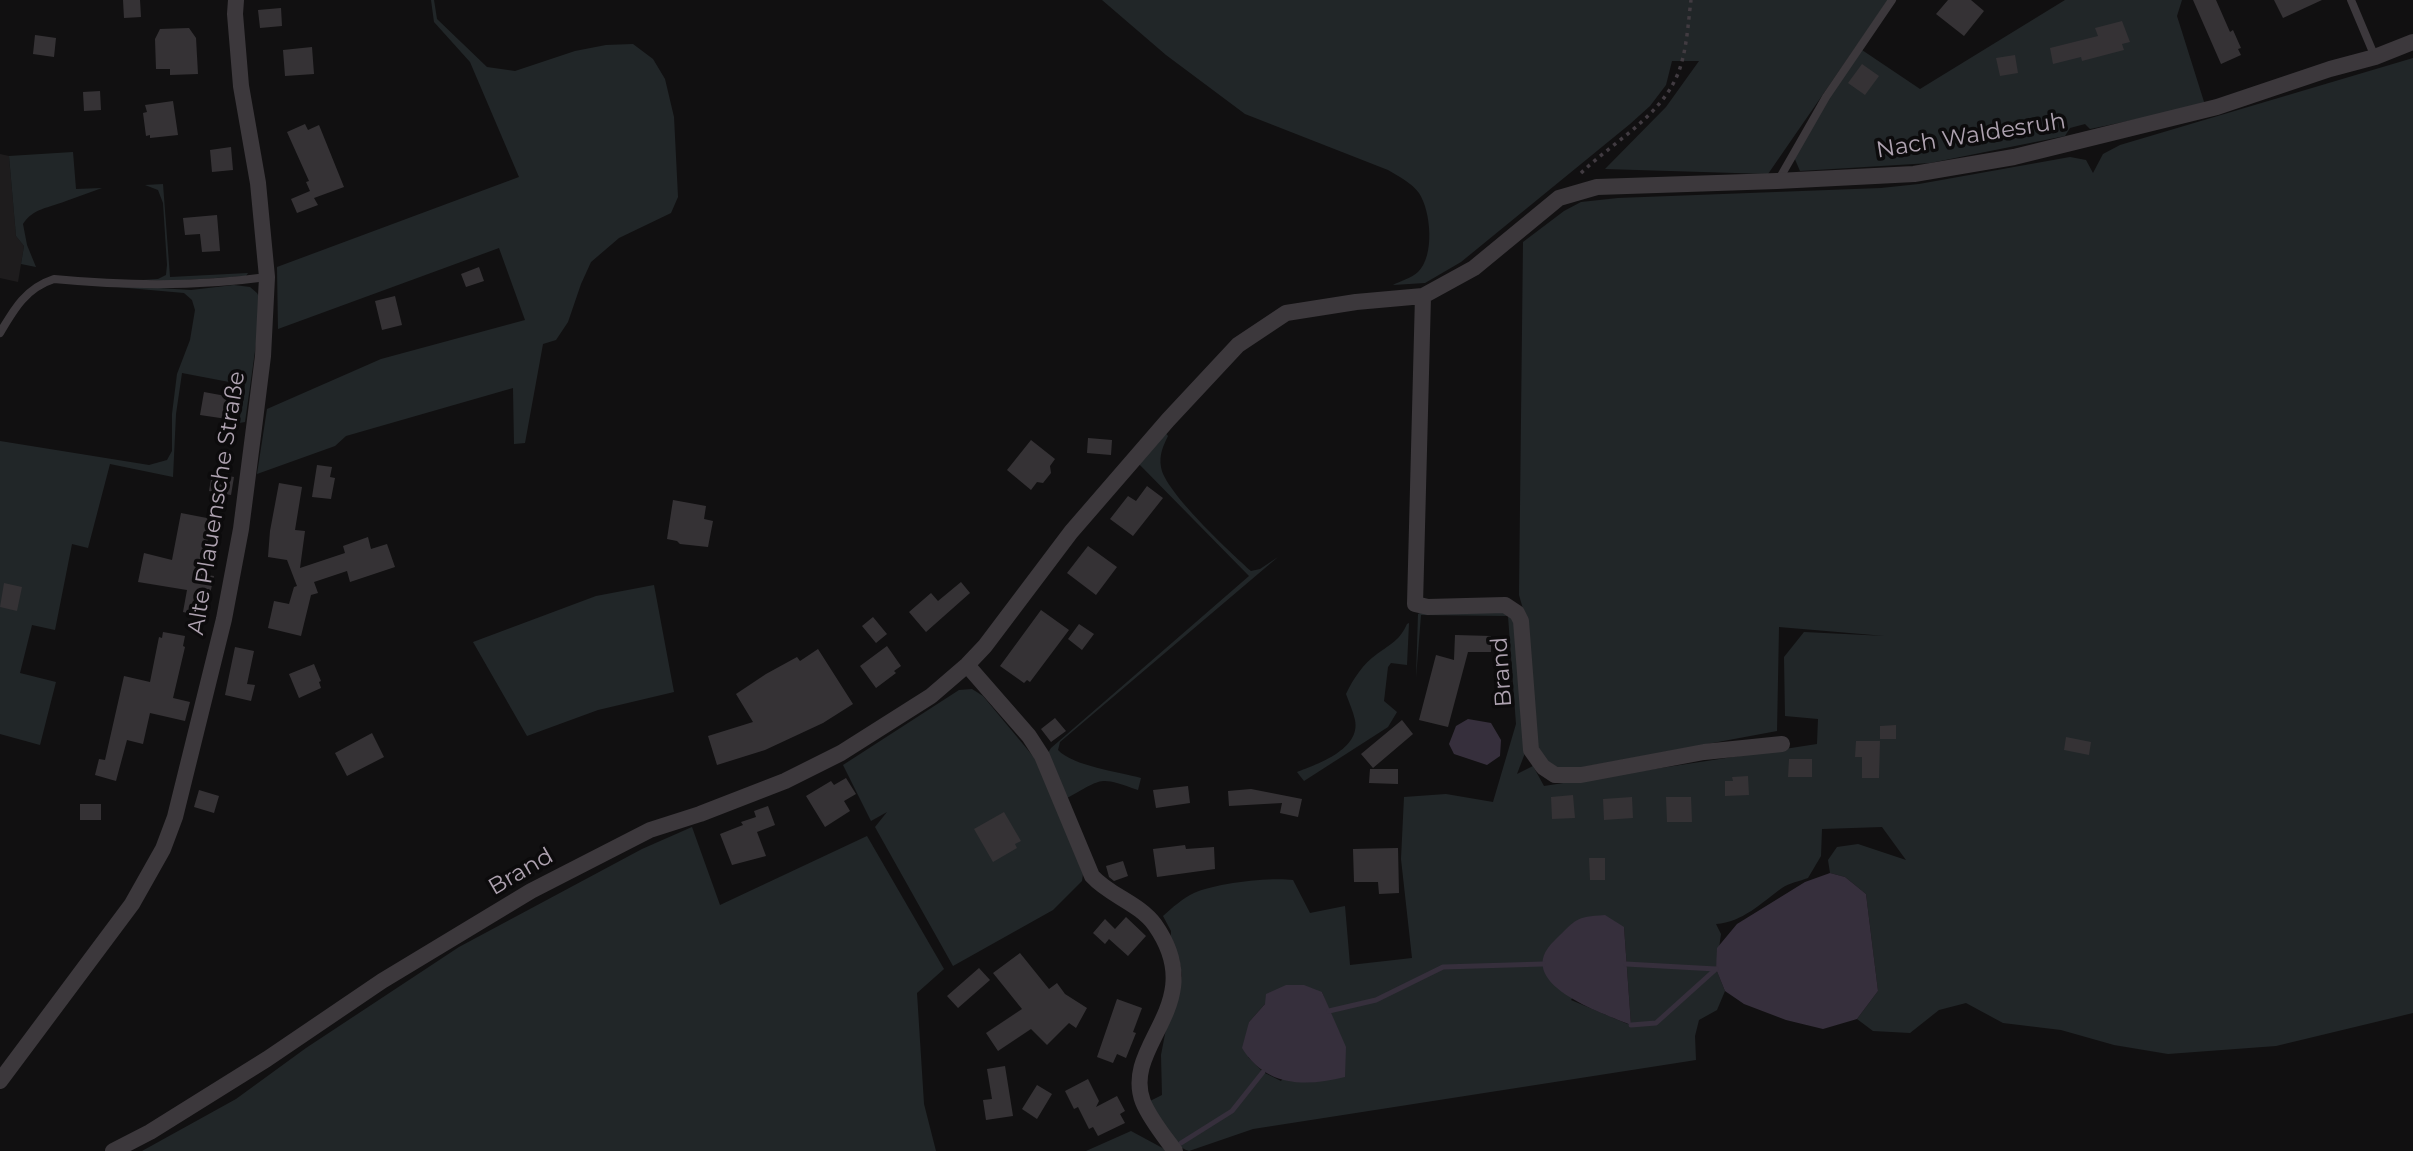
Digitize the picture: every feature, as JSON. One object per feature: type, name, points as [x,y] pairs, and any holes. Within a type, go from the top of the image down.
[{"type":"street","name":"Alte Plauensche Straße","points":[[0,1081],[132,904],[163,849],[175,817],[224,620],[241,529],[263,356],[267,277],[258,183],[241,86],[236,0]]},
{"type":"street","name":"Nach Waldesruh","points":[[1559,198],[1597,187],[1914,174],[2014,157],[2217,107],[2330,69],[2375,57],[2413,42]]},
{"type":"street","name":"Brand","points":[[113,1151],[150,1132],[267,1059],[382,981],[531,891],[650,830],[785,781],[841,753],[931,696],[967,666],[985,646],[1070,532],[1128,463],[1238,345],[1286,313],[1356,302],[1423,296],[1474,268],[1559,198]]},
{"type":"street","name":"Brand","points":[[1423,296],[1415,604],[1428,607],[1505,605],[1517,613],[1521,621],[1531,750],[1536,760],[1555,775],[1581,775],[1704,752],[1783,744]]},
{"type":"street","points":[[967,666],[1029,736],[1042,756],[1092,876],[1149,918],[1172,957],[1175,971],[1170,1003],[1145,1059],[1140,1088],[1142,1101],[1175,1151]]},
{"type":"lane","points":[[1777,181],[1826,97],[1892,0]]},
{"type":"lane","points":[[2351,0],[2375,57]]},
{"type":"lane","points":[[0,333],[26,295],[39,284],[54,279],[158,286],[267,277]]},
{"type":"path","points":[[1559,198],[1598,156],[1620,141],[1655,108],[1673,84],[1686,47],[1690,0]]},
{"type":"shaded area","points":[[431,0],[434,0],[437,19],[487,67],[515,71],[575,51],[606,45],[633,44],[653,59],[665,79],[674,117],[678,197],[671,213],[619,238],[591,262],[568,322],[556,340],[543,344],[525,443],[514,444],[513,388],[346,436],[335,446],[257,474],[267,409],[381,359],[525,320],[499,248],[278,329],[277,267],[519,177],[470,62],[434,22]]},
{"type":"shaded area","points":[[1102,0],[1888,0],[1768,174],[1605,169],[1666,107],[1699,61],[1672,61],[1666,85],[1650,106],[1461,262],[1425,283],[1393,285],[1418,272],[1427,255],[1428,222],[1423,201],[1416,189],[1388,170],[1245,114],[1166,55]]},
{"type":"shaded area","points":[[2065,0],[2182,0],[2177,16],[2205,105],[2090,129],[2085,124],[2070,128],[2065,136],[1930,163],[1800,171],[1794,157],[1825,100],[1862,50],[1920,89]]},
{"type":"shaded area","points":[[2413,58],[2413,1013],[2276,1046],[2168,1054],[2114,1045],[2061,1030],[2003,1023],[1966,1003],[1939,1010],[1910,1033],[1873,1031],[1857,1019],[1878,991],[1866,894],[1845,877],[1830,873],[1828,860],[1837,847],[1858,844],[1906,860],[1882,827],[1822,829],[1821,856],[1808,878],[1785,886],[1735,920],[1716,924],[1721,934],[1716,969],[1725,991],[1717,1010],[1699,1020],[1695,1036],[1696,1060],[1253,1129],[1189,1151],[1176,1143],[1161,1123],[1150,1101],[1162,1095],[1161,1055],[1182,976],[1179,958],[1171,940],[1171,931],[1163,916],[1186,898],[1204,889],[1271,879],[1293,880],[1310,913],[1345,906],[1350,965],[1412,958],[1401,859],[1404,797],[1446,794],[1493,802],[1516,724],[1508,616],[1421,615],[1416,678],[1418,614],[1499,610],[1514,618],[1525,753],[1517,774],[1533,766],[1544,786],[1817,744],[1818,719],[1785,716],[1784,657],[1804,632],[1885,636],[1779,627],[1777,731],[1557,772],[1539,758],[1527,623],[1519,595],[1523,242],[1564,211],[1581,202],[1618,198],[1881,188],[1919,184],[2070,157],[2086,160],[2093,173],[2103,154],[2120,145]],"holes":[[[1624,927],[1631,1025],[1571,1000]],[[1322,992],[1329,1011],[1281,1081],[1263,1072],[1248,1057],[1249,1022],[1265,1004]]]},
{"type":"shaded area","points":[[73,152],[76,189],[102,188],[42,209],[27,219],[23,224],[27,245],[36,267],[21,264],[24,246],[16,236],[9,156]]},
{"type":"shaded area","points":[[0,154],[9,156],[16,236],[24,246],[18,282],[0,278]]},
{"type":"shaded area","points":[[163,184],[170,277],[248,273],[246,276],[142,280],[158,279],[166,275],[163,203],[158,190],[145,185]]},
{"type":"shaded area","points":[[61,282],[191,290],[234,285],[250,287],[260,299],[245,422],[239,423],[245,385],[182,373],[176,414],[173,477],[110,464],[88,548],[72,544],[55,630],[32,625],[20,673],[56,682],[40,745],[0,734],[0,441],[149,465],[167,460],[172,451],[172,414],[177,374],[190,340],[195,310],[192,300],[184,293]]},
{"type":"shaded area","points":[[1164,431],[1168,436],[1162,451],[1161,467],[1165,478],[1186,506],[1251,571],[1260,569],[1278,557],[1060,742],[1058,750],[1074,760],[1141,778],[1138,790],[1101,781],[1067,798],[1048,753],[1051,748],[1249,576],[1137,462]]},
{"type":"shaded area","points":[[654,585],[674,692],[598,710],[527,736],[473,642],[596,596]]},
{"type":"shaded area","points":[[1409,623],[1407,665],[1391,663],[1388,667],[1384,701],[1397,712],[1388,727],[1304,781],[1297,772],[1336,754],[1351,739],[1355,720],[1346,694],[1349,688],[1367,662],[1395,641]]},
{"type":"shaded area","points":[[972,689],[983,696],[1042,767],[1083,874],[1082,881],[1053,910],[953,966],[875,827],[887,812],[871,821],[843,765],[959,690]]},
{"type":"shaded area","points":[[1468,719],[1491,723],[1501,740],[1500,756],[1487,765],[1454,754],[1449,744],[1456,726]]},
{"type":"shaded area","points":[[692,827],[720,905],[867,836],[944,969],[917,993],[924,1104],[936,1151],[142,1151],[236,1099],[306,1048],[459,947],[642,849]]},
{"type":"shaded area","points":[[1830,873],[1845,877],[1866,894],[1878,991],[1857,1019],[1823,1029],[1786,1020],[1744,1004],[1725,991],[1716,969],[1717,948],[1737,924],[1805,882]]},
{"type":"shaded area","points":[[1605,915],[1624,927],[1631,1025],[1565,994],[1551,983],[1544,970],[1544,956],[1572,923],[1581,918]]},
{"type":"shaded area","points":[[1286,985],[1304,985],[1322,992],[1346,1047],[1345,1077],[1301,1083],[1288,1081],[1263,1070],[1242,1048],[1249,1022],[1265,1004],[1266,994]]},
{"type":"shaded area","points":[[1131,1131],[1168,1151],[1086,1151]]},
{"type":"building","points":[[123,0],[140,0],[141,17],[124,18]]},
{"type":"building","points":[[1948,0],[1971,0],[1984,11],[1964,36],[1936,14]]},
{"type":"building","points":[[2193,0],[2216,0],[2230,32],[2233,30],[2241,48],[2238,49],[2241,55],[2221,64]]},
{"type":"building","points":[[2274,0],[2322,0],[2283,18]]},
{"type":"building","points":[[281,8],[282,26],[260,28],[258,10]]},
{"type":"building","points":[[2122,21],[2130,42],[2122,44],[2124,50],[2082,61],[2081,57],[2053,64],[2050,48],[2098,36],[2095,28]]},
{"type":"building","points":[[189,28],[196,38],[198,74],[170,75],[170,69],[156,69],[155,39],[160,29]]},
{"type":"building","points":[[35,35],[56,38],[54,57],[33,54]]},
{"type":"building","points":[[312,47],[314,74],[285,76],[283,50]]},
{"type":"building","points":[[2015,55],[2018,73],[2000,76],[1996,58]]},
{"type":"building","points":[[1862,64],[1879,76],[1865,95],[1848,83]]},
{"type":"building","points":[[100,91],[101,110],[84,111],[83,92]]},
{"type":"building","points":[[173,101],[178,135],[150,138],[150,135],[146,136],[143,113],[147,112],[145,105]]},
{"type":"building","points":[[305,124],[308,130],[319,125],[344,187],[314,198],[318,205],[297,213],[291,199],[310,191],[306,182],[309,181],[287,132]]},
{"type":"building","points":[[231,147],[233,170],[212,172],[210,150]]},
{"type":"building","points":[[217,215],[220,251],[202,252],[200,234],[185,235],[183,218]]},
{"type":"building","points":[[479,267],[484,281],[466,287],[461,274]]},
{"type":"building","points":[[395,296],[402,325],[382,330],[375,301]]},
{"type":"building","points":[[204,392],[231,397],[227,419],[200,415]]},
{"type":"building","points":[[1088,438],[1112,440],[1111,455],[1087,453]]},
{"type":"building","points":[[1031,440],[1055,459],[1050,466],[1051,473],[1043,483],[1037,482],[1031,490],[1007,470]]},
{"type":"building","points":[[317,465],[332,467],[330,477],[335,478],[331,499],[312,497]]},
{"type":"building","points":[[212,473],[234,477],[231,495],[209,491]]},
{"type":"building","points":[[279,483],[302,487],[295,530],[305,531],[300,568],[345,553],[343,546],[368,537],[371,549],[387,544],[395,567],[350,582],[347,571],[314,582],[318,593],[311,595],[301,636],[268,628],[274,601],[289,604],[294,587],[297,586],[287,560],[268,557]]},
{"type":"building","points":[[1147,486],[1163,498],[1133,536],[1110,519],[1128,496],[1136,501]]},
{"type":"building","points":[[673,500],[706,506],[704,519],[713,521],[708,547],[680,544],[667,539]]},
{"type":"building","points":[[181,513],[212,519],[201,574],[214,576],[205,617],[183,612],[187,590],[138,582],[144,553],[172,560]]},
{"type":"building","points":[[1088,546],[1117,567],[1096,595],[1067,573]]},
{"type":"building","points":[[961,582],[970,593],[926,632],[909,612],[931,593],[938,601]]},
{"type":"building","points":[[4,583],[22,587],[17,611],[0,607]]},
{"type":"building","points":[[1041,610],[1069,630],[1030,682],[1027,680],[1024,683],[1000,666]]},
{"type":"building","points":[[873,617],[887,634],[876,643],[862,626]]},
{"type":"building","points":[[1079,624],[1094,634],[1082,650],[1068,639]]},
{"type":"building","points":[[163,632],[185,636],[173,698],[190,702],[185,721],[150,713],[143,744],[127,740],[116,781],[95,775],[99,759],[105,760],[124,676],[150,682],[159,637],[162,638]]},
{"type":"building","points":[[1455,635],[1491,636],[1491,652],[1468,652],[1448,727],[1419,720],[1436,655],[1454,660]]},
{"type":"building","points":[[887,646],[901,666],[876,688],[860,666]]},
{"type":"building","points":[[235,647],[254,651],[247,684],[255,685],[251,701],[225,695]]},
{"type":"building","points":[[818,649],[853,704],[823,723],[765,750],[717,765],[708,736],[753,722],[736,694],[766,674],[797,657],[800,661]]},
{"type":"building","points":[[314,664],[321,688],[299,698],[289,674]]},
{"type":"building","points":[[1055,718],[1066,731],[1051,742],[1041,729]]},
{"type":"building","points":[[1402,720],[1413,734],[1373,768],[1361,754]]},
{"type":"building","points":[[1896,725],[1896,739],[1880,739],[1880,726]]},
{"type":"building","points":[[372,733],[384,757],[347,776],[335,753]]},
{"type":"building","points":[[2066,737],[2091,742],[2089,755],[2064,750]]},
{"type":"building","points":[[1856,741],[1880,741],[1879,778],[1862,778],[1862,757],[1855,757]]},
{"type":"building","points":[[1789,759],[1812,759],[1812,777],[1788,777]]},
{"type":"building","points":[[1370,769],[1398,769],[1398,784],[1369,783]]},
{"type":"building","points":[[1748,776],[1749,795],[1725,796],[1725,781],[1733,781],[1732,777]]},
{"type":"building","points":[[846,778],[856,794],[844,801],[850,811],[825,827],[806,796],[831,781],[834,785]]},
{"type":"building","points":[[1188,786],[1190,803],[1156,808],[1153,790]]},
{"type":"building","points":[[1251,789],[1302,799],[1298,817],[1280,813],[1282,803],[1229,806],[1228,791]]},
{"type":"building","points":[[199,790],[219,796],[214,813],[194,807]]},
{"type":"building","points":[[1573,795],[1575,818],[1552,819],[1551,797]]},
{"type":"building","points":[[1632,797],[1633,818],[1604,820],[1603,799]]},
{"type":"building","points":[[1666,797],[1691,797],[1692,822],[1667,822]]},
{"type":"building","points":[[80,804],[101,804],[101,820],[80,820]]},
{"type":"building","points":[[768,806],[775,825],[757,832],[766,856],[732,865],[720,834],[743,825],[741,822],[756,817],[754,811]]},
{"type":"building","points":[[1004,812],[1021,841],[1015,844],[1017,848],[993,862],[974,829]]},
{"type":"building","points":[[1185,845],[1186,849],[1214,847],[1215,869],[1157,877],[1153,849]]},
{"type":"building","points":[[1398,848],[1399,893],[1379,894],[1378,882],[1354,882],[1353,849]]},
{"type":"building","points":[[1589,858],[1605,858],[1605,880],[1590,880]]},
{"type":"building","points":[[1123,861],[1128,876],[1114,881],[1109,877],[1106,866]]},
{"type":"building","points":[[1126,917],[1146,936],[1128,956],[1109,939],[1105,944],[1093,933],[1105,919],[1115,929]]},
{"type":"building","points":[[1020,953],[1049,989],[1057,983],[1065,994],[1087,1008],[1076,1028],[1069,1023],[1047,1045],[1031,1029],[998,1051],[986,1033],[1022,1009],[993,973]]},
{"type":"building","points":[[979,968],[990,980],[958,1008],[947,996]]},
{"type":"building","points":[[1117,999],[1142,1008],[1126,1058],[1117,1054],[1113,1063],[1097,1057]]},
{"type":"building","points":[[1005,1066],[1013,1116],[986,1120],[983,1100],[992,1099],[987,1069]]},
{"type":"building","points":[[1088,1079],[1099,1101],[1096,1107],[1117,1096],[1125,1111],[1120,1114],[1125,1123],[1098,1136],[1093,1127],[1089,1129],[1078,1107],[1074,1109],[1065,1091]]},
{"type":"building","points":[[1037,1085],[1052,1094],[1037,1119],[1022,1109]]},
{"type":"waterway","points":[[1329,1011],[1376,1000],[1443,967],[1543,964]]},
{"type":"waterway","points":[[1626,964],[1716,969]]},
{"type":"waterway","points":[[1631,1025],[1656,1023],[1716,969]]},
{"type":"waterway","points":[[1181,1143],[1232,1111],[1263,1072]]}]
